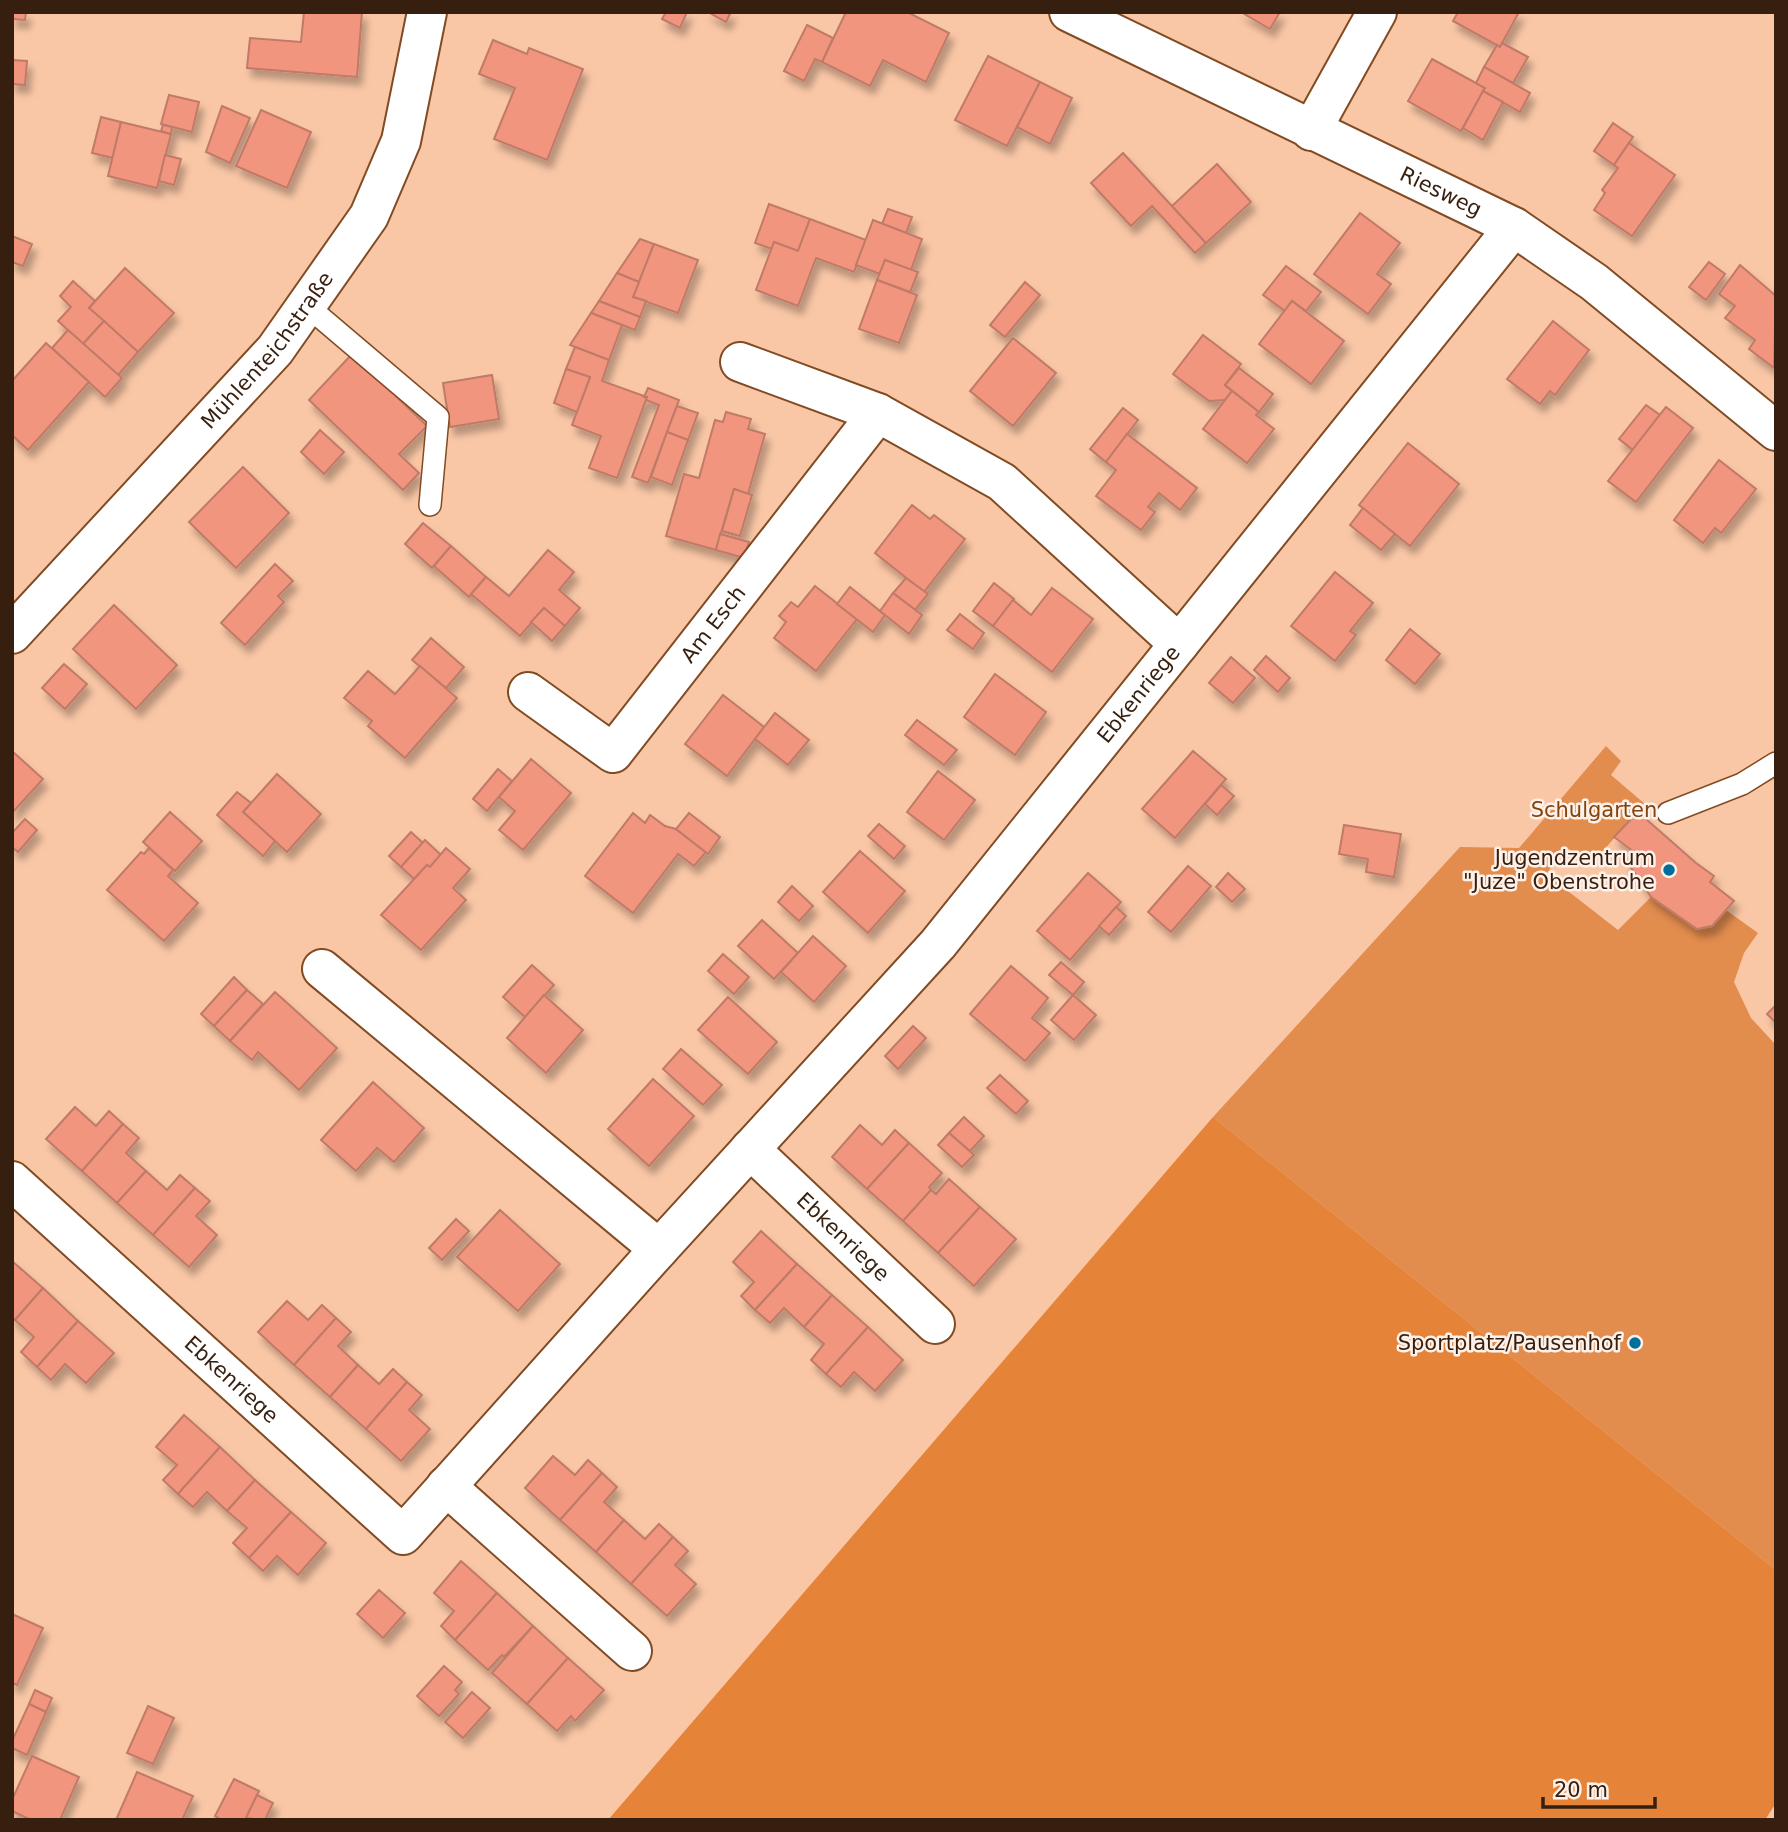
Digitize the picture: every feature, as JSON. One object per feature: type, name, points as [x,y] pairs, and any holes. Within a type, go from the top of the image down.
[{"type":"street","name":"Mühlenteichstraße","points":[[12,634],[275,350],[369,216],[401,141],[427,12]]},
{"type":"street","name":"Riesweg","points":[[1069,12],[1514,228],[1594,282],[1776,431]]},
{"type":"street","points":[[1311,131],[1377,12]]},
{"type":"street","name":"Ebkenriege","points":[[12,1181],[403,1535],[659,1249],[938,944],[1514,228]]},
{"type":"street","points":[[740,362],[878,413],[1002,482],[1178,644]]},
{"type":"street","name":"Am Esch","points":[[528,692],[613,753],[878,413]]},
{"type":"street","points":[[322,970],[659,1249]]},
{"type":"street","name":"Ebkenriege","points":[[750,1149],[935,1324]]},
{"type":"street","points":[[446,1486],[632,1651]]},
{"type":"lane","points":[[306,305],[438,417],[430,505]]},
{"type":"lane","points":[[1668,813],[1742,784],[1776,763]]},
{"type":"green space","name":"Sportplatz/Pausenhof","points":[[1606,746],[1621,761],[1611,775],[1645,804],[1591,864],[1567,848],[1546,874],[1618,930],[1651,897],[1726,910],[1758,933],[1744,953],[1734,982],[1751,1018],[1776,1045],[1776,1570],[1213,1117],[1460,847],[1519,848]]},
{"type":"shaded area","points":[[1213,1117],[1776,1570],[1776,1803],[1765,1820],[608,1820]]},
{"type":"building","points":[[12,12],[26,12],[25,20],[12,19]]},
{"type":"building","points":[[304,12],[362,12],[357,77],[247,68],[250,38],[301,42]]},
{"type":"building","points":[[666,12],[687,12],[680,28],[662,19]]},
{"type":"building","points":[[708,12],[731,12],[726,22]]},
{"type":"building","points":[[846,12],[907,12],[949,33],[926,82],[883,60],[870,86],[822,62]]},
{"type":"building","points":[[1241,12],[1280,12],[1270,29]]},
{"type":"building","points":[[1458,12],[1519,12],[1500,47],[1453,21]]},
{"type":"building","points":[[807,25],[833,38],[822,62],[815,59],[804,81],[784,71]]},
{"type":"building","points":[[493,40],[527,54],[529,48],[583,69],[547,160],[494,139],[515,88],[479,74]]},
{"type":"building","points":[[1502,43],[1528,57],[1513,83],[1484,67],[1497,45],[1500,47]]},
{"type":"building","points":[[988,56],[1040,82],[1007,146],[955,120]]},
{"type":"building","points":[[1432,59],[1485,88],[1461,131],[1408,101]]},
{"type":"building","points":[[12,60],[27,61],[25,85],[12,84]]},
{"type":"building","points":[[1484,67],[1530,93],[1520,112],[1483,91],[1485,88],[1476,83]]},
{"type":"building","points":[[1040,82],[1072,98],[1050,144],[1017,127]]},
{"type":"building","points":[[1483,91],[1503,102],[1483,140],[1463,128]]},
{"type":"building","points":[[169,95],[199,102],[192,132],[161,124]]},
{"type":"building","points":[[222,106],[250,118],[230,163],[206,152]]},
{"type":"building","points":[[261,110],[311,132],[287,188],[236,166]]},
{"type":"building","points":[[101,117],[121,122],[113,158],[92,153]]},
{"type":"building","points":[[121,122],[171,134],[157,188],[108,176]]},
{"type":"building","points":[[1613,123],[1633,137],[1614,165],[1594,151]]},
{"type":"building","points":[[163,125],[172,127],[171,134],[161,131]]},
{"type":"building","points":[[1629,143],[1675,175],[1632,236],[1594,210],[1605,193],[1602,190],[1618,168],[1614,165]]},
{"type":"building","points":[[1123,153],[1206,243],[1195,253],[1152,206],[1131,226],[1091,183]]},
{"type":"building","points":[[165,155],[181,159],[174,185],[159,181]]},
{"type":"building","points":[[1217,164],[1251,202],[1206,243],[1172,206]]},
{"type":"building","points":[[769,204],[810,219],[798,251],[774,242],[772,249],[755,243]]},
{"type":"building","points":[[888,209],[912,217],[906,233],[882,224]]},
{"type":"building","points":[[1360,213],[1400,243],[1377,274],[1391,284],[1368,314],[1314,274]]},
{"type":"building","points":[[810,219],[866,240],[854,272],[816,258],[798,306],[756,290],[774,242],[798,251]]},
{"type":"building","points":[[873,220],[922,239],[911,270],[885,260],[880,274],[856,265]]},
{"type":"building","points":[[12,236],[32,244],[23,266],[12,262]]},
{"type":"building","points":[[640,239],[654,244],[639,282],[617,273]]},
{"type":"building","points":[[654,244],[698,260],[678,313],[633,297]]},
{"type":"building","points":[[885,260],[918,272],[910,292],[877,280]]},
{"type":"building","points":[[1709,262],[1725,274],[1706,300],[1689,287]]},
{"type":"building","points":[[1740,265],[1776,296],[1774,368],[1749,349],[1755,340],[1725,318],[1735,306],[1719,294]]},
{"type":"building","points":[[1286,266],[1321,292],[1306,311],[1292,301],[1285,311],[1263,295]]},
{"type":"building","points":[[125,268],[174,313],[138,352],[89,308]]},
{"type":"building","points":[[617,273],[639,282],[633,297],[646,301],[640,317],[599,301]]},
{"type":"building","points":[[877,280],[917,295],[899,343],[859,329]]},
{"type":"building","points":[[73,281],[95,301],[89,308],[104,321],[83,344],[58,321],[71,307],[60,296]]},
{"type":"building","points":[[1025,282],[1040,295],[1005,337],[990,325]]},
{"type":"building","points":[[599,301],[640,317],[635,330],[591,313]]},
{"type":"building","points":[[1292,301],[1344,341],[1311,384],[1259,344]]},
{"type":"building","points":[[591,313],[622,325],[609,360],[570,345]]},
{"type":"building","points":[[104,321],[138,352],[118,375],[83,344]]},
{"type":"building","points":[[1553,321],[1589,350],[1555,395],[1550,391],[1540,404],[1507,379]]},
{"type":"building","points":[[68,330],[122,378],[105,397],[52,348]]},
{"type":"building","points":[[1203,335],[1241,364],[1225,385],[1232,391],[1225,400],[1209,401],[1173,374]]},
{"type":"building","points":[[1013,338],[1056,373],[1013,426],[970,391]]},
{"type":"building","points":[[46,343],[89,382],[28,450],[12,435],[12,381]]},
{"type":"building","points":[[575,347],[609,360],[602,381],[647,397],[617,478],[589,468],[601,436],[572,425],[590,377],[566,369]]},
{"type":"building","points":[[352,354],[427,426],[399,454],[419,473],[403,490],[309,400]]},
{"type":"building","points":[[1239,368],[1273,394],[1259,412],[1225,385]]},
{"type":"building","points":[[566,369],[590,377],[577,412],[554,403]]},
{"type":"building","points":[[492,375],[499,419],[450,427],[443,383]]},
{"type":"building","points":[[648,388],[679,400],[648,483],[632,477],[659,405],[644,397]]},
{"type":"building","points":[[1232,391],[1259,412],[1256,415],[1274,429],[1247,463],[1203,429]]},
{"type":"building","points":[[1646,405],[1660,415],[1633,450],[1619,439]]},
{"type":"building","points":[[677,406],[698,413],[688,440],[667,432]]},
{"type":"building","points":[[1666,407],[1693,428],[1636,502],[1608,481]]},
{"type":"building","points":[[1123,408],[1138,420],[1106,462],[1090,449]]},
{"type":"building","points":[[726,412],[751,419],[748,429],[765,434],[748,494],[734,489],[716,550],[666,536],[684,474],[699,478],[715,420],[723,422]]},
{"type":"building","points":[[320,430],[344,452],[324,474],[301,452]]},
{"type":"building","points":[[667,432],[688,440],[672,485],[651,477]]},
{"type":"building","points":[[1127,434],[1197,488],[1180,510],[1159,493],[1148,507],[1155,512],[1141,530],[1096,496],[1116,470],[1106,462]]},
{"type":"building","points":[[1408,443],[1459,484],[1410,546],[1359,505]]},
{"type":"building","points":[[1719,460],[1756,489],[1721,533],[1715,528],[1703,543],[1674,520]]},
{"type":"building","points":[[243,467],[289,513],[236,568],[189,522]]},
{"type":"building","points":[[734,489],[752,495],[740,536],[722,531]]},
{"type":"building","points":[[912,505],[930,519],[934,515],[965,539],[924,592],[875,553]]},
{"type":"building","points":[[1363,508],[1395,534],[1381,550],[1350,525]]},
{"type":"building","points":[[423,523],[451,546],[432,568],[405,544]]},
{"type":"building","points":[[720,534],[749,542],[744,558],[716,550]]},
{"type":"building","points":[[451,546],[486,577],[469,597],[434,566]]},
{"type":"building","points":[[548,550],[574,572],[559,590],[580,608],[565,626],[544,608],[520,636],[471,594],[486,577],[509,596]]},
{"type":"building","points":[[275,564],[293,581],[278,596],[284,602],[245,645],[221,623]]},
{"type":"building","points":[[1335,572],[1373,603],[1350,631],[1356,635],[1335,661],[1291,626]]},
{"type":"building","points":[[906,578],[928,594],[915,610],[893,593]]},
{"type":"building","points":[[994,583],[1014,599],[993,626],[973,611]]},
{"type":"building","points":[[815,586],[857,619],[816,671],[774,638],[786,622],[779,616],[791,602],[798,607]]},
{"type":"building","points":[[850,587],[885,615],[873,632],[837,604]]},
{"type":"building","points":[[1052,588],[1093,619],[1052,672],[993,626],[1013,600],[1031,615]]},
{"type":"building","points":[[893,593],[922,615],[909,634],[880,611]]},
{"type":"building","points":[[114,605],[177,665],[136,709],[73,649]]},
{"type":"building","points":[[544,608],[565,626],[552,641],[531,622]]},
{"type":"building","points":[[960,614],[984,633],[973,649],[947,630]]},
{"type":"building","points":[[1410,629],[1440,654],[1415,684],[1386,660]]},
{"type":"building","points":[[431,638],[464,667],[446,688],[412,660]]},
{"type":"building","points":[[1266,656],[1290,678],[1278,692],[1254,670]]},
{"type":"building","points":[[1231,657],[1255,678],[1233,703],[1209,683]]},
{"type":"building","points":[[64,664],[87,684],[65,709],[42,688]]},
{"type":"building","points":[[420,666],[457,698],[405,758],[368,726],[372,721],[344,698],[368,671],[395,694]]},
{"type":"building","points":[[995,674],[1046,712],[1015,755],[964,717]]},
{"type":"building","points":[[723,695],[764,727],[727,776],[685,744]]},
{"type":"building","points":[[775,713],[809,740],[788,765],[755,739]]},
{"type":"building","points":[[917,720],[957,750],[944,765],[905,735]]},
{"type":"building","points":[[12,751],[43,779],[12,813]]},
{"type":"building","points":[[1193,751],[1226,779],[1175,838],[1142,809]]},
{"type":"building","points":[[531,759],[571,793],[523,850],[499,830],[515,811],[499,797]]},
{"type":"building","points":[[498,769],[512,781],[487,811],[473,799]]},
{"type":"building","points":[[938,771],[975,800],[944,840],[907,812]]},
{"type":"building","points":[[277,774],[321,814],[287,852],[243,812]]},
{"type":"building","points":[[1221,785],[1234,796],[1217,815],[1205,804]]},
{"type":"building","points":[[237,792],[251,803],[243,812],[275,841],[263,856],[217,815]]},
{"type":"building","points":[[170,812],[202,841],[175,871],[143,842]]},
{"type":"building","name":"Jugendzentrum \"Juze\" Obenstrohe","points":[[1638,812],[1714,876],[1710,882],[1734,901],[1712,926],[1697,929],[1651,897],[1626,860],[1634,852],[1614,837]]},
{"type":"building","points":[[633,813],[645,823],[650,815],[665,826],[676,829],[706,852],[694,866],[678,854],[633,913],[585,876]]},
{"type":"building","points":[[689,813],[720,837],[708,854],[676,829]]},
{"type":"building","points":[[25,819],[37,830],[18,852],[12,847],[12,833]]},
{"type":"building","points":[[879,824],[905,846],[894,859],[868,836]]},
{"type":"building","points":[[1344,825],[1401,834],[1394,877],[1366,872],[1368,859],[1339,854]]},
{"type":"building","points":[[411,832],[423,843],[401,867],[389,856]]},
{"type":"building","points":[[425,840],[441,855],[414,879],[401,867]]},
{"type":"building","points":[[149,848],[173,870],[168,876],[198,903],[164,941],[107,890],[141,852],[144,854]]},
{"type":"building","points":[[446,848],[470,869],[453,888],[466,900],[421,950],[381,915]]},
{"type":"building","points":[[860,851],[905,891],[868,933],[823,892]]},
{"type":"building","points":[[1188,866],[1211,886],[1171,932],[1148,912]]},
{"type":"building","points":[[1088,873],[1121,902],[1070,960],[1037,931]]},
{"type":"building","points":[[1228,873],[1245,889],[1232,902],[1216,887]]},
{"type":"building","points":[[792,886],[813,906],[799,921],[778,902]]},
{"type":"building","points":[[1116,907],[1126,916],[1109,935],[1099,926]]},
{"type":"building","points":[[762,920],[798,953],[774,979],[738,946]]},
{"type":"building","points":[[813,936],[846,966],[814,1002],[781,972]]},
{"type":"building","points":[[723,954],[749,977],[734,994],[708,971]]},
{"type":"building","points":[[1061,962],[1084,982],[1073,995],[1049,975]]},
{"type":"building","points":[[532,965],[554,985],[525,1017],[503,997]]},
{"type":"building","points":[[1011,966],[1048,998],[1032,1018],[1050,1033],[1025,1061],[970,1014]]},
{"type":"building","points":[[234,977],[247,990],[214,1026],[201,1014]]},
{"type":"building","points":[[247,990],[263,1004],[230,1041],[214,1026]]},
{"type":"building","points":[[275,992],[337,1048],[299,1090],[258,1052],[252,1060],[230,1041]]},
{"type":"building","points":[[544,995],[583,1030],[546,1073],[507,1038]]},
{"type":"building","points":[[1073,995],[1096,1015],[1074,1040],[1051,1020]]},
{"type":"building","points":[[728,997],[777,1042],[748,1074],[698,1030]]},
{"type":"building","points":[[1776,1005],[1776,1023],[1767,1014]]},
{"type":"building","points":[[913,1026],[926,1038],[898,1069],[885,1056]]},
{"type":"building","points":[[681,1049],[722,1085],[703,1105],[663,1069]]},
{"type":"building","points":[[1000,1075],[1028,1101],[1016,1114],[987,1088]]},
{"type":"building","points":[[653,1079],[694,1116],[649,1166],[608,1129]]},
{"type":"building","points":[[373,1082],[424,1128],[394,1162],[377,1148],[356,1171],[321,1140]]},
{"type":"building","points":[[75,1107],[96,1126],[109,1111],[123,1124],[82,1171],[46,1139]]},
{"type":"building","points":[[964,1117],[984,1136],[970,1151],[949,1133]]},
{"type":"building","points":[[123,1124],[139,1138],[126,1153],[146,1171],[117,1203],[82,1171]]},
{"type":"building","points":[[860,1125],[882,1145],[895,1130],[909,1143],[867,1189],[832,1157]]},
{"type":"building","points":[[949,1133],[974,1155],[962,1167],[938,1145]]},
{"type":"building","points":[[909,1143],[942,1173],[929,1187],[931,1190],[903,1221],[867,1189]]},
{"type":"building","points":[[146,1171],[167,1190],[180,1175],[195,1188],[153,1235],[117,1203]]},
{"type":"building","points":[[949,1179],[980,1207],[938,1253],[903,1221],[931,1190],[936,1194]]},
{"type":"building","points":[[195,1188],[210,1201],[196,1216],[217,1235],[189,1267],[153,1235]]},
{"type":"building","points":[[980,1207],[1016,1239],[974,1286],[938,1253]]},
{"type":"building","points":[[500,1210],[560,1264],[518,1311],[457,1257]]},
{"type":"building","points":[[456,1219],[469,1231],[442,1260],[429,1248]]},
{"type":"building","points":[[761,1231],[797,1264],[755,1310],[741,1296],[754,1282],[733,1262]]},
{"type":"building","points":[[12,1261],[43,1288],[15,1320],[12,1317]]},
{"type":"building","points":[[797,1264],[832,1295],[804,1327],[784,1308],[770,1323],[755,1310]]},
{"type":"building","points":[[43,1288],[78,1321],[37,1367],[21,1352],[34,1337],[15,1320]]},
{"type":"building","points":[[832,1295],[868,1327],[826,1374],[811,1360],[824,1344],[804,1327]]},
{"type":"building","points":[[287,1301],[308,1320],[322,1305],[336,1318],[294,1365],[258,1332]]},
{"type":"building","points":[[336,1318],[351,1332],[338,1346],[358,1365],[330,1397],[294,1365]]},
{"type":"building","points":[[78,1321],[114,1353],[86,1383],[65,1364],[51,1380],[37,1367]]},
{"type":"building","points":[[868,1327],[903,1360],[875,1391],[854,1372],[841,1387],[826,1374]]},
{"type":"building","points":[[358,1365],[379,1384],[393,1369],[407,1382],[366,1429],[330,1397]]},
{"type":"building","points":[[407,1382],[422,1395],[409,1410],[430,1429],[401,1461],[366,1429]]},
{"type":"building","points":[[184,1415],[220,1447],[178,1494],[163,1480],[177,1465],[156,1447]]},
{"type":"building","points":[[220,1447],[255,1480],[227,1511],[207,1492],[193,1507],[178,1494]]},
{"type":"building","points":[[553,1456],[575,1475],[588,1460],[602,1473],[560,1520],[525,1488]]},
{"type":"building","points":[[602,1473],[617,1487],[604,1502],[624,1520],[596,1552],[560,1520]]},
{"type":"building","points":[[255,1480],[291,1512],[249,1558],[233,1543],[247,1528],[227,1511]]},
{"type":"building","points":[[291,1512],[326,1543],[298,1575],[277,1556],[263,1571],[249,1558]]},
{"type":"building","points":[[624,1520],[645,1539],[659,1524],[673,1537],[631,1584],[596,1552]]},
{"type":"building","points":[[673,1537],[688,1551],[675,1565],[696,1584],[667,1616],[631,1584]]},
{"type":"building","points":[[461,1561],[497,1593],[455,1640],[441,1626],[454,1611],[434,1593]]},
{"type":"building","points":[[379,1590],[405,1613],[383,1638],[357,1614]]},
{"type":"building","points":[[497,1593],[533,1626],[488,1670],[455,1640]]},
{"type":"building","points":[[12,1614],[43,1628],[17,1685],[12,1683]]},
{"type":"building","points":[[533,1626],[568,1658],[527,1704],[492,1673]]},
{"type":"building","points":[[568,1658],[604,1690],[575,1721],[571,1716],[557,1731],[527,1704]]},
{"type":"building","points":[[444,1666],[462,1682],[455,1690],[459,1694],[439,1716],[417,1696]]},
{"type":"building","points":[[35,1690],[52,1698],[46,1712],[29,1704]]},
{"type":"building","points":[[472,1692],[490,1708],[463,1738],[445,1722]]},
{"type":"building","points":[[29,1704],[46,1712],[27,1755],[12,1748],[12,1741]]},
{"type":"building","points":[[148,1706],[174,1718],[153,1764],[127,1753]]},
{"type":"building","points":[[32,1756],[79,1777],[60,1820],[31,1820],[12,1811],[12,1800]]},
{"type":"building","points":[[137,1772],[193,1796],[182,1820],[116,1820]]},
{"type":"building","points":[[234,1779],[259,1791],[245,1820],[222,1820],[215,1816]]},
{"type":"building","points":[[257,1795],[273,1803],[265,1820],[246,1818]]},
{"type":"place","name":"Jugendzentrum \"Juze\" Obenstrohe","points":[[1669,870]]},
{"type":"place","name":"Sportplatz/Pausenhof","points":[[1635,1343]]},
{"type":"park label","name":"Schulgarten","points":[[1594,810]]}]
